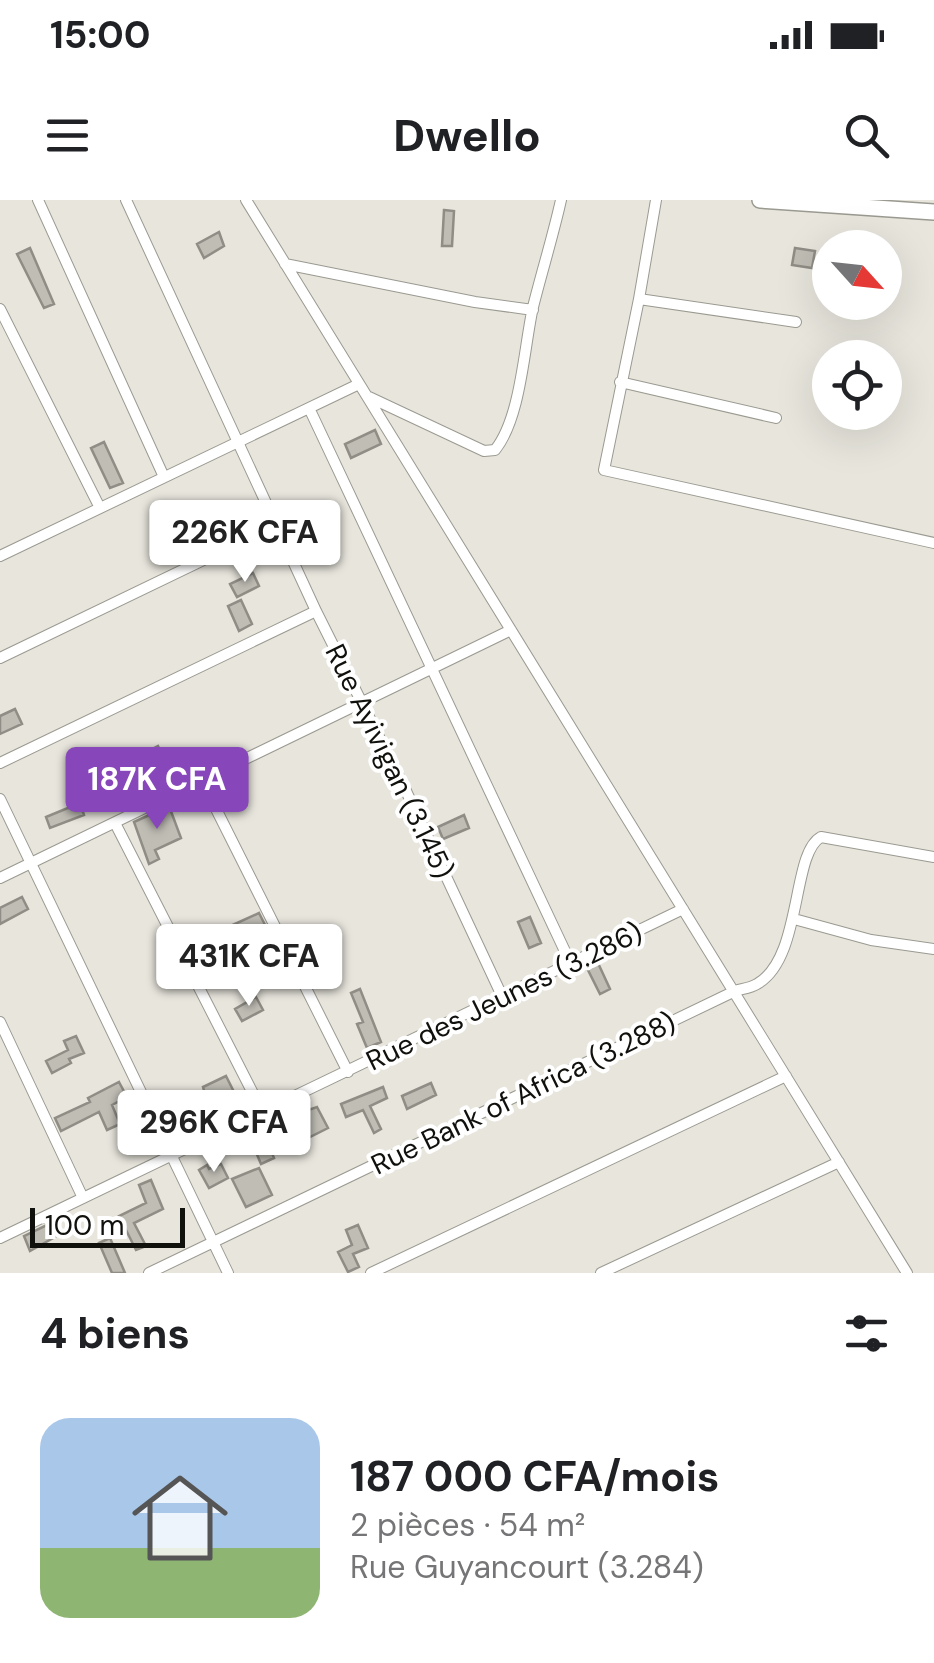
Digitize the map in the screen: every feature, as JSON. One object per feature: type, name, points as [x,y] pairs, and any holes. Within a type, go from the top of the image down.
[{"type":"street","points":[[38,200],[164,478]]},
{"type":"street","name":"Rue Ayivigan (3.145)","points":[[126,200],[316,611],[502,996]]},
{"type":"street","points":[[246,200],[907,1273]]},
{"type":"street","points":[[366,396],[491,453],[505,434],[561,200]]},
{"type":"street","points":[[656,200],[604,470],[934,543]]},
{"type":"street","points":[[760,200],[934,212]]},
{"type":"street","points":[[285,264],[532,310]]},
{"type":"street","points":[[639,299],[796,322]]},
{"type":"street","points":[[0,309],[100,508]]},
{"type":"street","points":[[620,382],[776,418]]},
{"type":"street","points":[[0,556],[359,384]]},
{"type":"street","points":[[309,408],[571,964]]},
{"type":"street","points":[[0,658],[276,525]]},
{"type":"street","points":[[0,763],[316,611]]},
{"type":"street","points":[[0,878],[511,630]]},
{"type":"street","points":[[202,781],[348,1072]]},
{"type":"street","points":[[0,799],[228,1273]]},
{"type":"street","points":[[115,823],[262,1111]]},
{"type":"street","name":"Rue Bank of Africa (3.288)","points":[[149,1273],[735,991],[757,984],[770,973],[780,956],[794,919],[808,852],[813,841],[822,836],[934,857]]},
{"type":"street","name":"Rue des Jeunes (3.286)","points":[[0,1238],[683,909]]},
{"type":"street","points":[[794,919],[871,940],[934,949]]},
{"type":"street","points":[[0,1022],[83,1198]]},
{"type":"street","points":[[371,1273],[786,1076]]},
{"type":"street","points":[[601,1273],[839,1162]]},
{"type":"building","points":[[444,210],[454,211],[452,246],[442,246]]},
{"type":"building","points":[[219,232],[224,246],[204,258],[197,244]]},
{"type":"building","points":[[30,248],[54,304],[44,308],[17,254]]},
{"type":"building","points":[[795,248],[812,251],[812,268],[792,265]]},
{"type":"building","points":[[375,430],[381,444],[351,458],[345,444]]},
{"type":"building","points":[[104,442],[123,483],[110,488],[91,448]]},
{"type":"building","points":[[200,512],[212,536],[199,542],[188,519]]},
{"type":"building","points":[[253,573],[259,586],[237,597],[230,584]]},
{"type":"building","points":[[241,600],[252,624],[239,631],[228,606]]},
{"type":"building","points":[[15,709],[22,724],[0,734],[0,716]]},
{"type":"building","points":[[158,746],[175,780],[160,788],[143,754]]},
{"type":"building","points":[[80,803],[84,815],[50,828],[46,817]]},
{"type":"building","points":[[169,806],[181,838],[155,850],[159,859],[149,864],[134,822]]},
{"type":"building","points":[[464,815],[469,828],[443,839],[438,827]]},
{"type":"building","points":[[22,897],[28,909],[0,924],[0,908]]},
{"type":"building","points":[[259,913],[265,925],[231,940],[226,928]]},
{"type":"building","points":[[530,917],[541,943],[529,948],[518,922]]},
{"type":"building","points":[[598,963],[610,989],[600,994],[587,968]]},
{"type":"building","points":[[360,989],[381,1042],[367,1048],[357,1024],[363,1022],[351,993]]},
{"type":"building","points":[[256,997],[263,1010],[242,1021],[235,1009]]},
{"type":"building","points":[[76,1036],[84,1053],[52,1073],[46,1061],[68,1050],[64,1041]]},
{"type":"building","points":[[226,1076],[235,1094],[217,1103],[214,1097],[207,1101],[203,1087]]},
{"type":"building","points":[[119,1082],[127,1097],[112,1105],[120,1124],[107,1130],[99,1112],[61,1131],[55,1118],[90,1102],[88,1098]]},
{"type":"building","points":[[431,1083],[436,1095],[407,1109],[402,1096]]},
{"type":"building","points":[[383,1087],[387,1098],[370,1106],[381,1129],[374,1133],[363,1110],[346,1117],[341,1104]]},
{"type":"building","points":[[317,1107],[328,1128],[288,1148],[282,1136],[294,1129],[288,1117]]},
{"type":"building","points":[[263,1132],[274,1158],[261,1164],[250,1138]]},
{"type":"building","points":[[221,1164],[228,1178],[209,1188],[199,1170]]},
{"type":"building","points":[[259,1168],[272,1195],[246,1207],[232,1179]]},
{"type":"building","points":[[151,1180],[163,1209],[134,1223],[146,1246],[136,1250],[119,1216],[146,1203],[139,1185]]},
{"type":"building","points":[[49,1224],[55,1237],[30,1251],[24,1236]]},
{"type":"building","points":[[358,1225],[368,1248],[353,1254],[359,1267],[348,1272],[338,1252],[352,1245],[346,1230]]},
{"type":"building","points":[[110,1238],[125,1273],[112,1273],[99,1243]]}]
